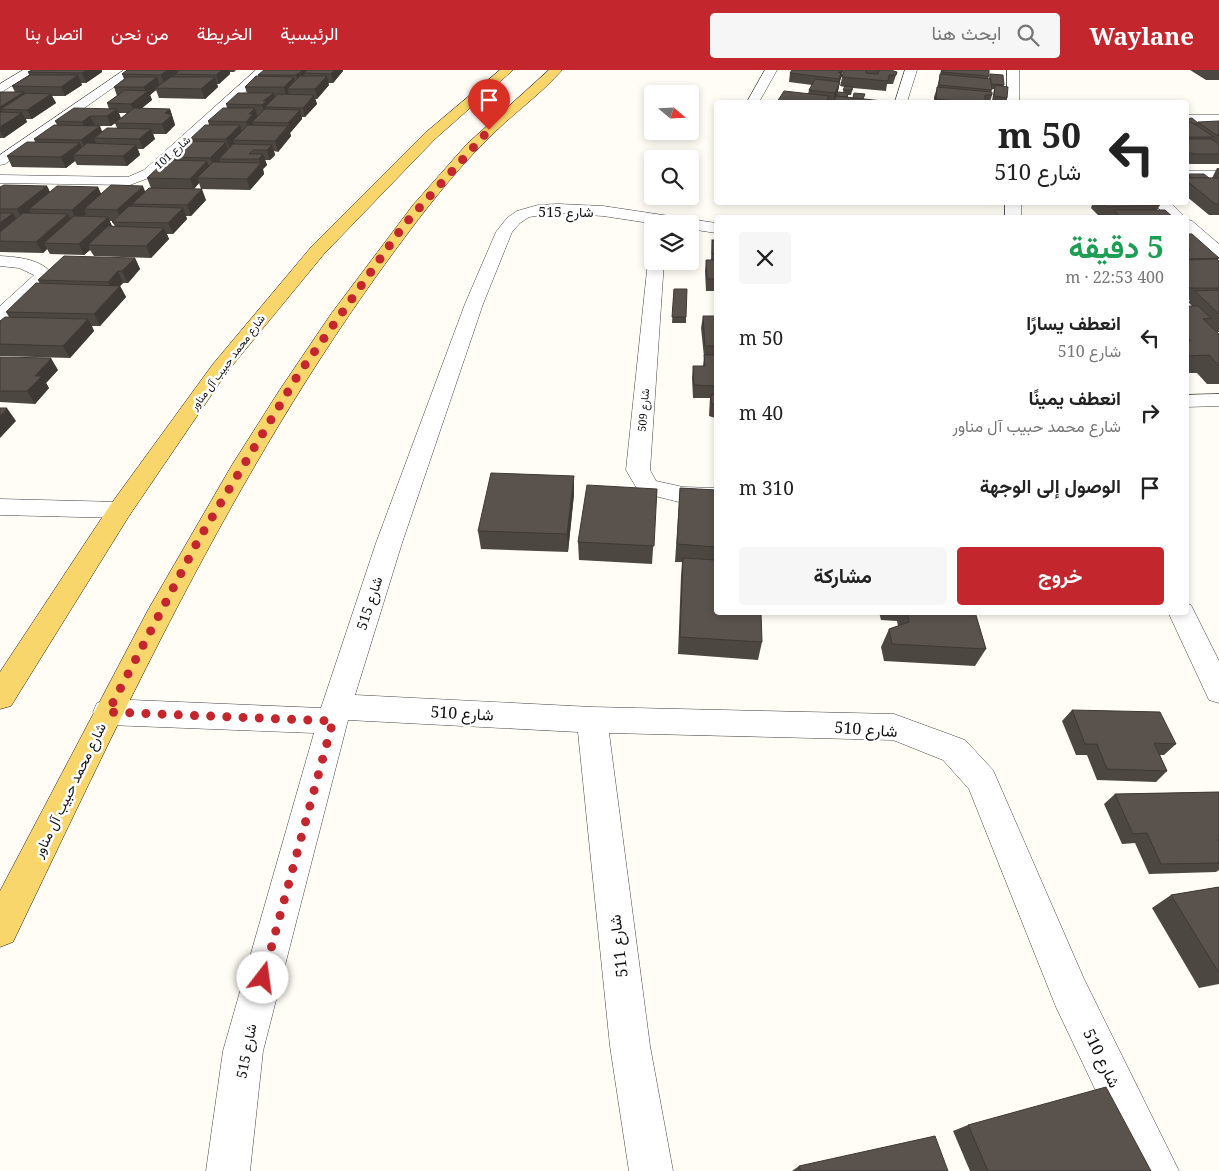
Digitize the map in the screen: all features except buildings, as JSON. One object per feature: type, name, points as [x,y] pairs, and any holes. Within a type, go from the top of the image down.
[{"type":"main road","name":"شارع محمد حبيب آل مناور","points":[[0,929],[108,712],[199,539],[298,375],[388,246],[437,187],[489,130],[556,70]]},
{"type":"main road","name":"شارع محمد حبيب آل مناور","points":[[0,697],[120,510],[220,368],[318,250],[430,136],[500,74]]},
{"type":"street","points":[[0,89],[31,70]]},
{"type":"street","points":[[0,161],[132,70]]},
{"type":"street","name":"شارع 101","points":[[0,178],[130,181],[149,173],[263,70]]},
{"type":"street","points":[[754,100],[771,70]]},
{"type":"street","points":[[902,100],[911,70]]},
{"type":"street","points":[[1009,70],[1013,100]]},
{"type":"street","points":[[1189,119],[1219,119]]},
{"type":"street","points":[[1189,175],[1219,175]]},
{"type":"street","points":[[1163,205],[1175,215]]},
{"type":"street","name":"شارع 515","points":[[228,1171],[243,1051],[334,714],[389,543],[474,304],[504,232],[521,214],[549,209],[602,211],[644,219]]},
{"type":"street","points":[[699,225],[714,228]]},
{"type":"street","points":[[1189,227],[1219,252]]},
{"type":"street","points":[[0,261],[35,267],[44,275],[0,316]]},
{"type":"street","name":"شارع 509","points":[[655,270],[638,470],[647,487],[683,495],[714,496]]},
{"type":"street","points":[[1189,401],[1219,400]]},
{"type":"street","points":[[0,507],[120,510]]},
{"type":"street","points":[[1182,615],[1219,691]]},
{"type":"street","name":"شارع 510","points":[[108,712],[334,714],[894,727],[954,750],[982,780],[1070,993],[1157,1171]]},
{"type":"street","name":"شارع 511","points":[[592,720],[630,1046],[651,1171]]},
{"type":"route","points":[[263,978],[333,721],[108,712],[199,539],[298,375],[404,225],[489,130]]}]
